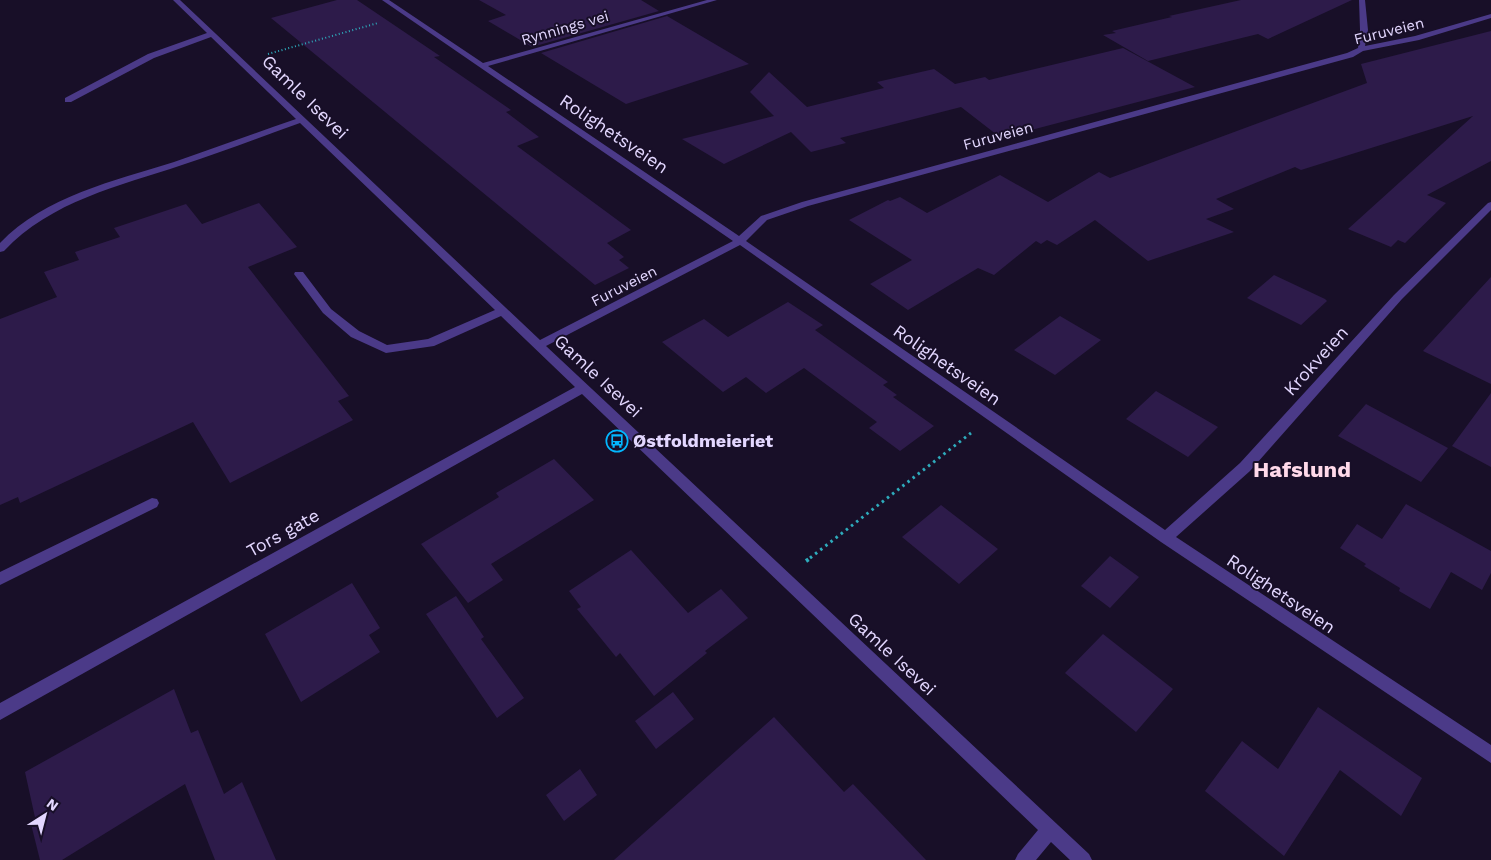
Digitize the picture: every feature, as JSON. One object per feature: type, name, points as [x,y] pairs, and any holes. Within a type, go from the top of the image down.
[{"type":"street","name":"Gamle Isevei","points":[[176,0],[583,388],[1083,860]]},
{"type":"street","name":"Rolighetsveien","points":[[385,0],[740,242],[1166,538],[1491,755]]},
{"type":"street","name":"Rynnings vei","points":[[481,66],[714,0]]},
{"type":"street","points":[[1362,0],[1364,30],[1362,49]]},
{"type":"street","name":"Furuveien","points":[[538,345],[740,242],[764,218],[805,204],[985,154],[1276,77],[1350,55],[1362,49],[1416,38],[1491,16]]},
{"type":"street","points":[[68,100],[151,56],[212,34]]},
{"type":"street","points":[[0,249],[8,238],[44,214],[92,192],[302,120]]},
{"type":"street","name":"Krokveien","points":[[1166,538],[1245,468],[1398,297],[1491,205]]},
{"type":"street","points":[[299,274],[327,311],[355,334],[386,349],[430,343],[503,311]]},
{"type":"street","name":"Tors gate","points":[[0,712],[583,388]]},
{"type":"street","points":[[0,579],[152,503]]},
{"type":"street","points":[[1024,860],[1050,829]]},
{"type":"path","points":[[266,55],[407,14]]},
{"type":"path","points":[[804,562],[991,417]]},
{"type":"building","points":[[337,0],[357,0],[440,56],[434,57],[511,110],[506,112],[539,137],[517,146],[631,230],[607,243],[624,257],[619,260],[629,268],[595,285],[271,18]]},
{"type":"building","points":[[479,0],[641,0],[659,11],[532,47],[488,21],[506,15]]},
{"type":"building","points":[[1241,0],[1352,0],[1268,39],[1258,34],[1148,61],[1103,35],[1116,33],[1112,31],[1172,17],[1169,16]]},
{"type":"building","points":[[667,16],[749,64],[626,104],[541,53]]},
{"type":"building","points":[[1491,31],[1491,161],[1427,195],[1446,203],[1405,243],[1398,240],[1391,247],[1348,229],[1473,116],[1301,170],[1295,167],[1216,199],[1234,209],[1206,219],[1234,232],[1148,261],[1095,220],[1057,245],[1047,240],[1041,244],[1036,241],[994,275],[978,268],[908,310],[870,284],[912,260],[849,220],[888,200],[900,197],[927,213],[1000,175],[1048,202],[1099,172],[1110,178],[1367,83],[1361,64]]},
{"type":"building","points":[[1123,48],[1195,87],[1001,138],[961,107],[840,138],[846,143],[811,152],[791,132],[724,164],[682,139],[774,116],[750,92],[769,72],[807,107],[884,88],[877,82],[934,69],[955,84],[985,77],[989,80]]},
{"type":"building","points":[[259,203],[297,247],[248,267],[349,396],[338,401],[353,420],[230,483],[193,422],[20,503],[18,497],[0,505],[0,319],[57,297],[44,272],[79,260],[75,252],[120,237],[114,228],[186,204],[202,224]]},
{"type":"building","points":[[1274,275],[1327,301],[1301,325],[1247,298]]},
{"type":"building","points":[[1491,277],[1491,384],[1423,351]]},
{"type":"building","points":[[788,302],[823,325],[815,330],[888,382],[883,385],[897,395],[893,397],[934,426],[900,451],[869,428],[877,422],[804,368],[766,393],[746,377],[723,392],[662,342],[704,319],[728,337]]},
{"type":"building","points":[[1060,316],[1101,340],[1055,375],[1014,350]]},
{"type":"building","points":[[1156,391],[1218,427],[1188,457],[1126,419]]},
{"type":"building","points":[[1491,393],[1491,467],[1452,446]]},
{"type":"building","points":[[1366,404],[1448,448],[1421,482],[1338,436]]},
{"type":"building","points":[[554,459],[594,500],[491,564],[503,580],[468,603],[421,544],[499,497],[496,493]]},
{"type":"building","points":[[1406,504],[1491,551],[1491,573],[1482,590],[1451,572],[1430,609],[1399,591],[1400,588],[1364,566],[1366,564],[1340,548],[1357,524],[1382,539]]},
{"type":"building","points":[[941,505],[998,549],[959,584],[902,537]]},
{"type":"building","points":[[631,550],[688,613],[721,589],[748,618],[705,651],[707,653],[654,696],[620,653],[616,657],[577,609],[581,607],[569,591]]},
{"type":"building","points":[[1110,556],[1139,577],[1110,608],[1081,586]]},
{"type":"building","points":[[352,583],[380,628],[369,635],[380,652],[301,702],[265,634]]},
{"type":"building","points":[[456,596],[484,637],[481,639],[524,698],[497,718],[426,614]]},
{"type":"building","points":[[1103,634],[1173,689],[1136,732],[1065,673]]},
{"type":"building","points":[[174,689],[191,733],[198,730],[224,794],[242,782],[276,860],[215,860],[185,784],[62,860],[40,860],[31,824],[36,822],[25,772]]},
{"type":"building","points":[[673,692],[694,719],[656,749],[635,721]]},
{"type":"building","points":[[1318,707],[1422,778],[1401,816],[1340,770],[1284,856],[1205,791],[1242,741],[1278,769]]},
{"type":"building","points":[[774,717],[844,792],[853,784],[926,860],[614,860]]},
{"type":"building","points":[[580,769],[597,795],[564,821],[546,795]]},
{"type":"place","name":"Østfoldmeieriet","points":[[617,441]]},
{"type":"district","name":"Hafslund","points":[[1302,469]]}]
